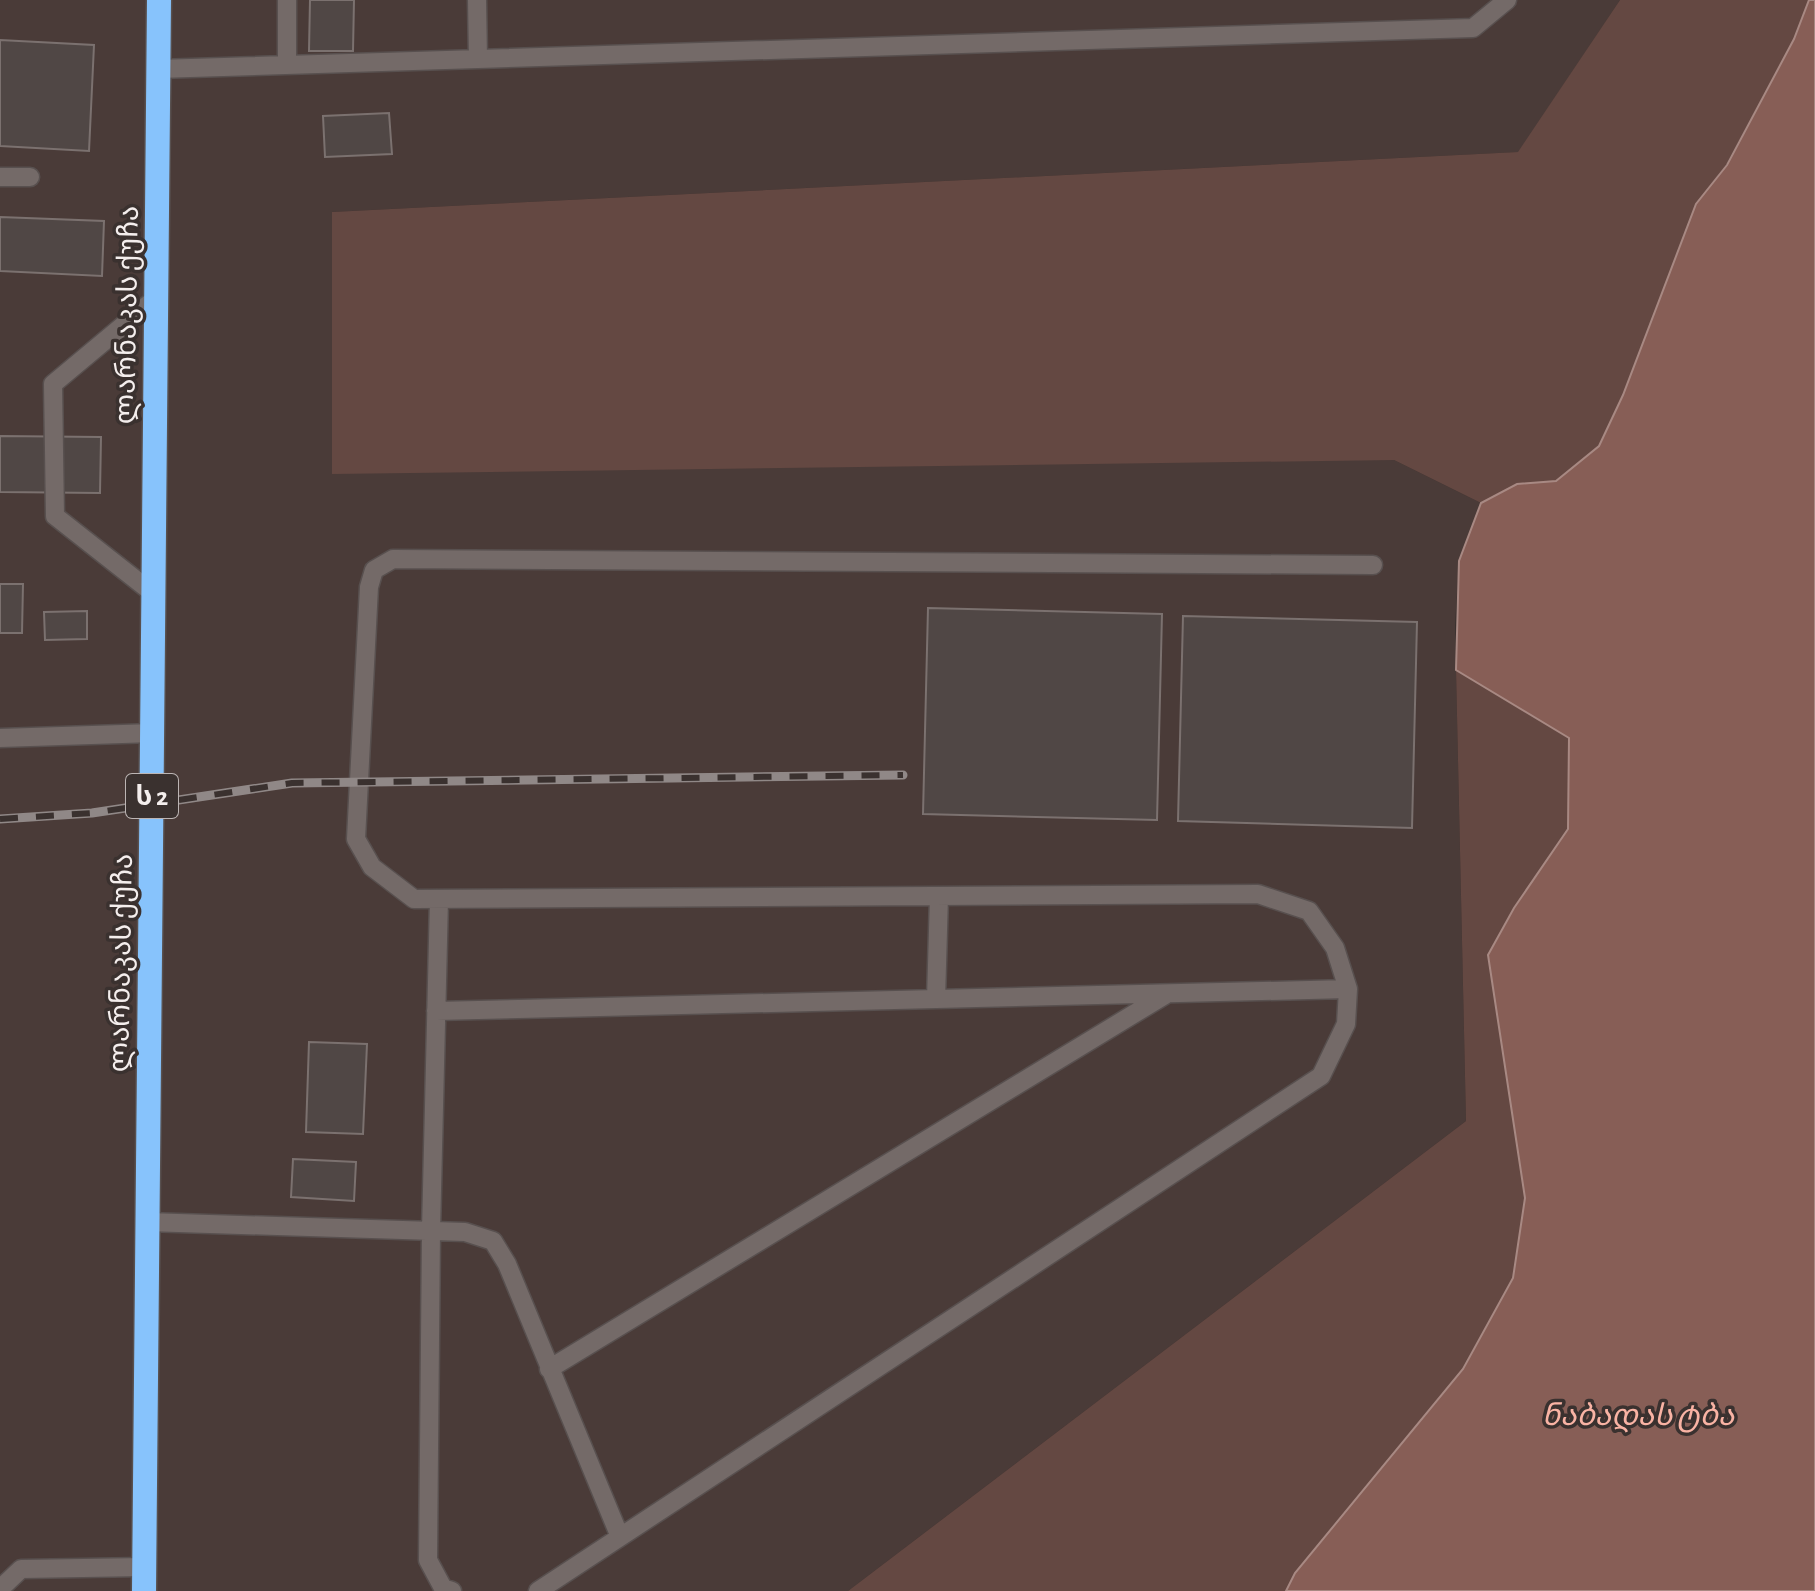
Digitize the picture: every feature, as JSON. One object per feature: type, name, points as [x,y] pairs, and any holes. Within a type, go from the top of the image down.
[{"type":"highway","name":"ლარნაკას ქუჩა","points":[[144,1579],[159,0]]},
{"type":"lane","points":[[287,0],[287,64]]},
{"type":"lane","points":[[477,0],[478,59]]},
{"type":"lane","points":[[158,69],[1473,28],[1507,0]]},
{"type":"lane","points":[[0,177],[30,177]]},
{"type":"lane","points":[[154,594],[55,516],[53,384],[156,298]]},
{"type":"lane","points":[[538,1591],[1321,1076],[1346,1024],[1348,989],[1335,948],[1309,911],[1258,894],[414,899],[372,867],[356,839],[369,587],[374,570],[393,559],[1373,565]]},
{"type":"lane","points":[[0,738],[153,733]]},
{"type":"lane","points":[[936,999],[939,896]]},
{"type":"lane","points":[[439,899],[431,1231],[428,1560],[443,1588],[452,1591]]},
{"type":"lane","points":[[436,1011],[1348,989]]},
{"type":"lane","points":[[549,1369],[1168,993]]},
{"type":"lane","points":[[147,1222],[465,1232],[493,1241],[507,1264],[620,1537]]},
{"type":"lane","points":[[0,1589],[21,1569],[144,1579]]},
{"type":"shaded area","points":[[0,0],[1620,0],[1519,152],[332,212],[1394,460],[1481,503],[1459,561],[1455,625],[1466,1121],[848,1591],[0,1591]]},
{"type":"shaded area","points":[[1620,0],[1809,0],[1794,39],[1726,165],[1696,204],[1623,395],[1599,446],[1556,481],[1517,484],[1481,503],[1394,460],[332,474],[332,212],[1518,152]]},
{"type":"shaded area","points":[[1456,670],[1569,738],[1568,829],[1514,908],[1488,955],[1525,1198],[1513,1278],[1463,1369],[1296,1573],[1286,1591],[848,1591],[1466,1121]]},
{"type":"water","name":"ნაბადას ტბა","points":[[1809,0],[1815,0],[1815,1591],[1286,1591],[1295,1573],[1463,1369],[1513,1278],[1525,1198],[1488,955],[1514,908],[1568,829],[1569,738],[1456,670],[1459,561],[1481,503],[1517,484],[1556,481],[1599,446],[1623,395],[1696,204],[1727,165],[1794,39]]},
{"type":"building","points":[[310,0],[354,0],[353,51],[309,51]]},
{"type":"building","points":[[0,40],[94,45],[89,151],[0,146]]},
{"type":"building","points":[[389,113],[392,154],[325,157],[323,116]]},
{"type":"building","points":[[0,217],[104,221],[102,276],[0,271]]},
{"type":"building","points":[[0,436],[101,437],[100,493],[0,492]]},
{"type":"building","points":[[0,584],[23,584],[22,633],[0,633]]},
{"type":"building","points":[[928,608],[1162,614],[1157,820],[923,814]]},
{"type":"building","points":[[87,611],[87,639],[45,640],[44,612]]},
{"type":"building","points":[[1183,616],[1417,622],[1412,828],[1178,821]]},
{"type":"building","points":[[309,1042],[367,1044],[363,1134],[306,1132]]},
{"type":"building","points":[[293,1159],[356,1162],[354,1201],[291,1197]]},
{"type":"railway","points":[[0,819],[92,813],[292,783],[903,775]]}]
